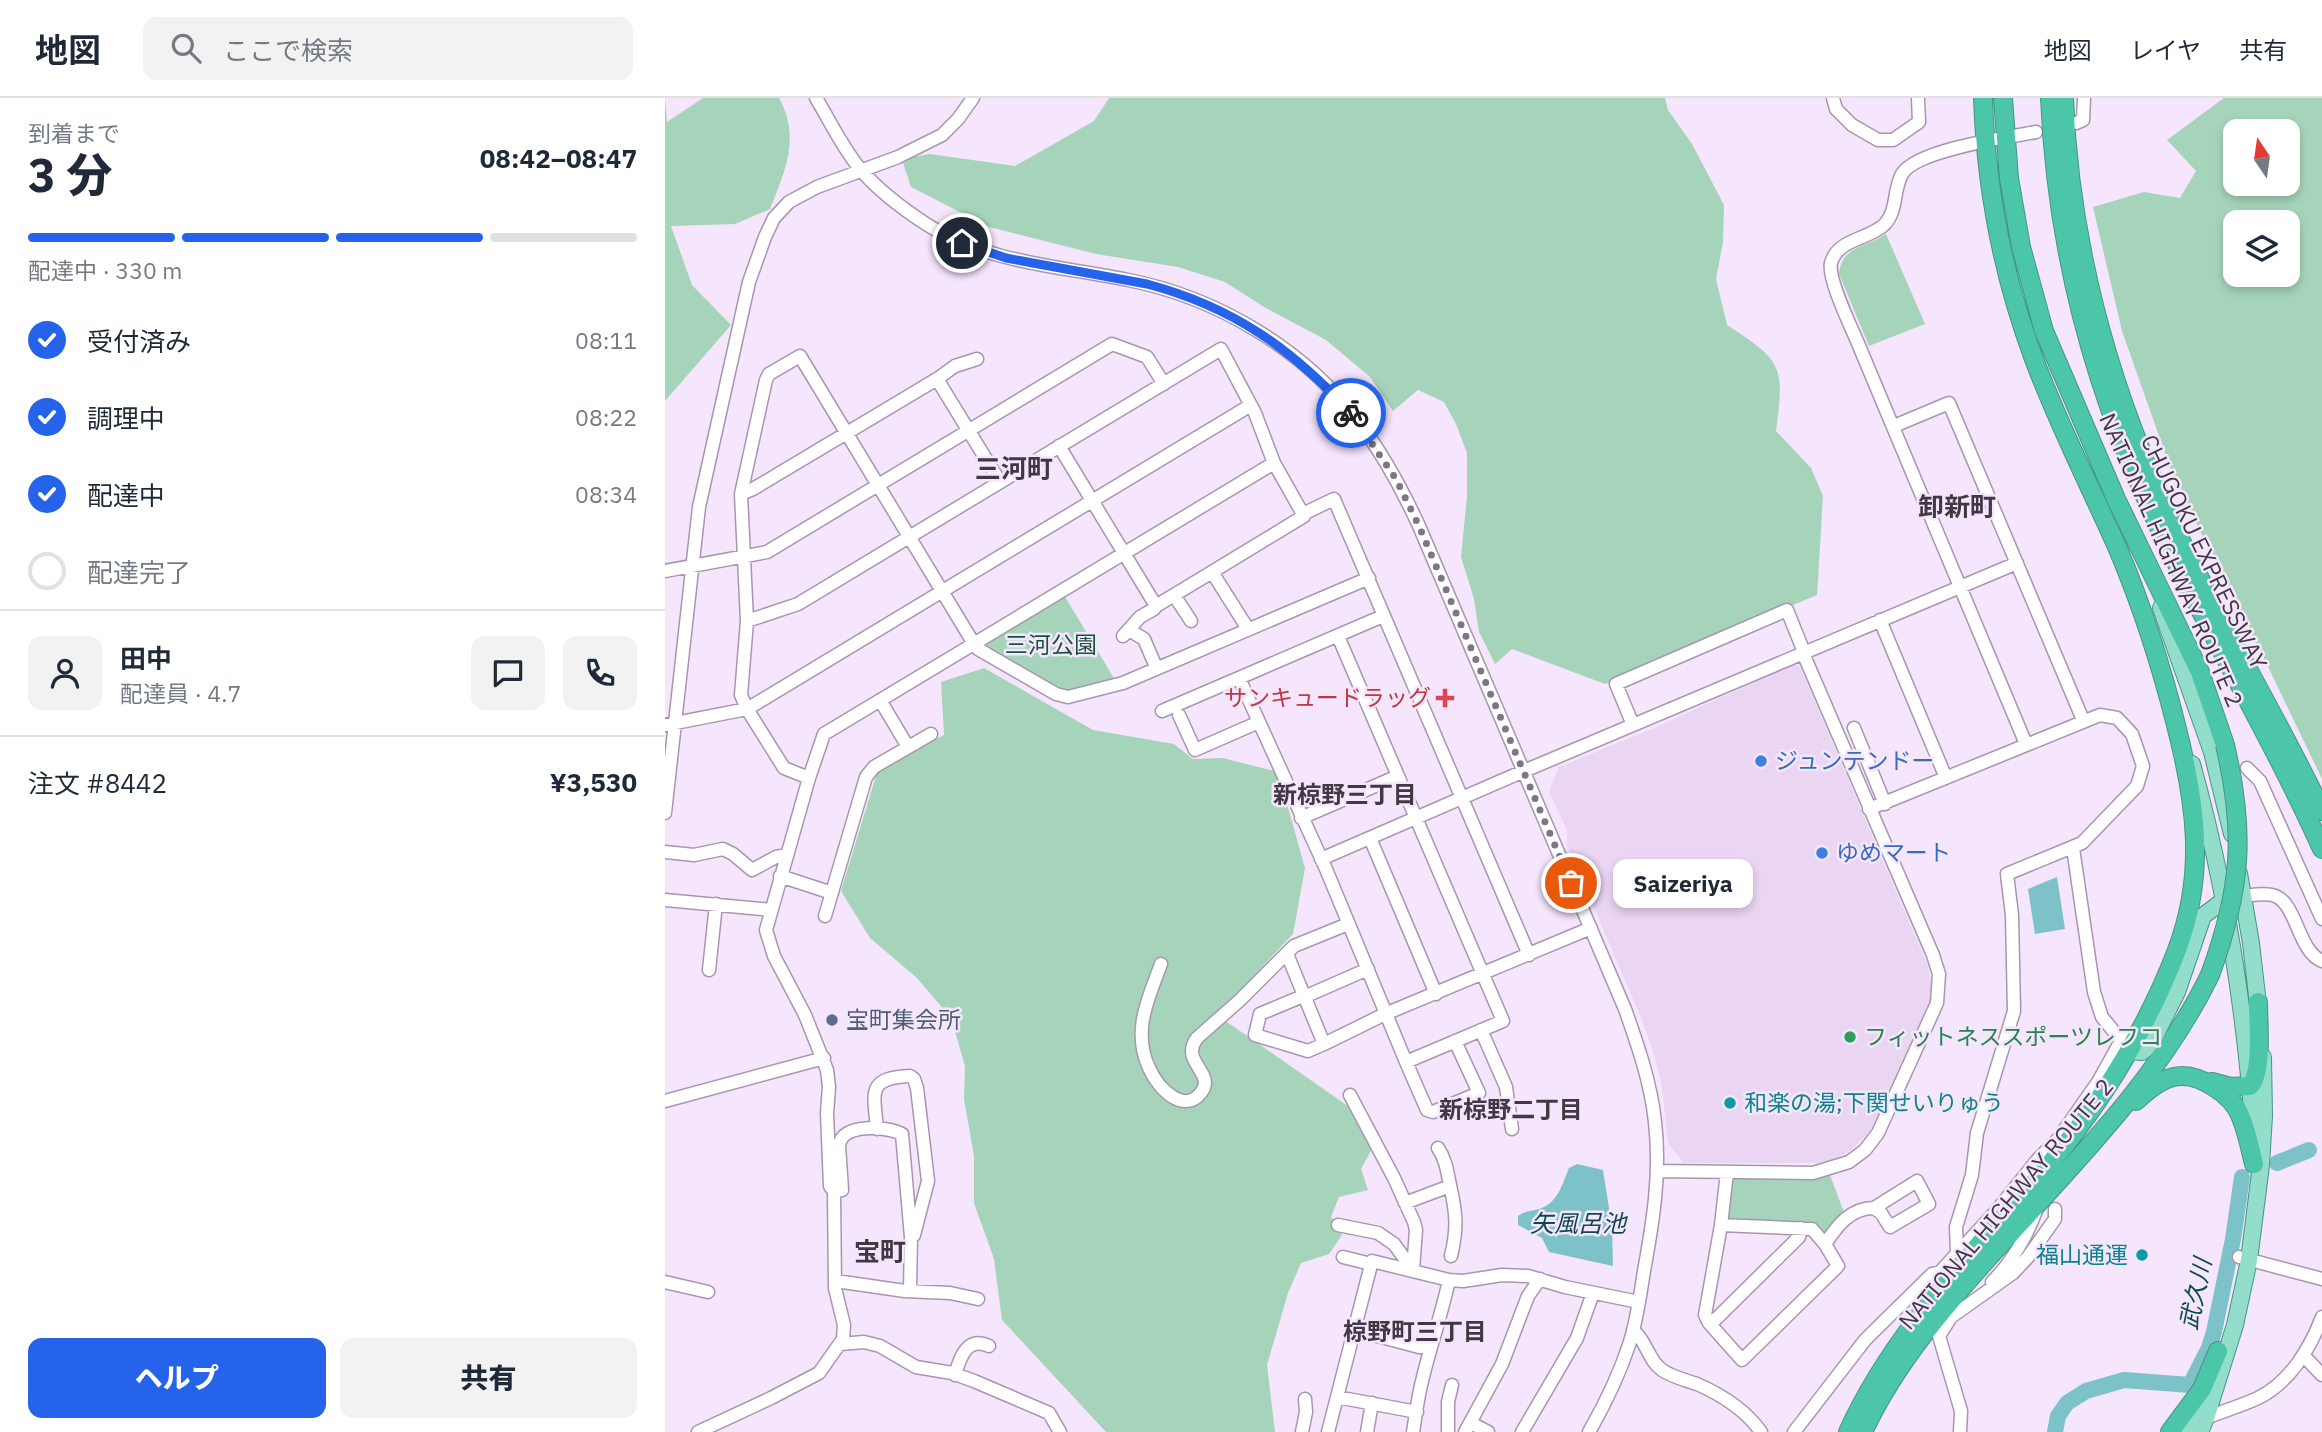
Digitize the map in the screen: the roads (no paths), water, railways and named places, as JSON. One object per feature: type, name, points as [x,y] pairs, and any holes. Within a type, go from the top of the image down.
[{"type":"highway","name":"NATIONAL HIGHWAY ROUTE 2","points":[[1848,1432],[1872,1385],[1912,1327],[1978,1244],[2049,1164],[2098,1099],[2125,1045],[2149,1013],[2176,953],[2189,913],[2197,849],[2189,777],[2165,678],[2135,591],[2050,401],[2024,331],[1999,238],[1983,98]]},
{"type":"highway","name":"NATIONAL HIGHWAY ROUTE 2","points":[[1863,1432],[1884,1394],[1923,1336],[1970,1277],[2047,1205],[2174,1038],[2210,975],[2225,933],[2238,862],[2238,814],[2225,745],[2200,672],[2140,550],[2044,331],[2021,247],[2005,137],[2003,98]]},
{"type":"highway","name":"CHUGOKU EXPRESSWAY","points":[[2050,98],[2063,226],[2095,365],[2109,407],[2147,503],[2295,788],[2322,849]]},
{"type":"highway","name":"CHUGOKU EXPRESSWAY","points":[[2064,98],[2071,185],[2083,261],[2124,406],[2164,505],[2322,811]]},
{"type":"highway","points":[[2112,1121],[2149,1089],[2167,1079],[2187,1075],[2231,1087],[2250,1086],[2256,1080],[2258,1068],[2258,1002]]},
{"type":"highway","points":[[2201,1079],[2222,1092],[2237,1109],[2247,1134],[2254,1164]]},
{"type":"highway","points":[[2170,1432],[2202,1389],[2218,1351]]},
{"type":"main road","points":[[2140,550],[2212,752],[2229,820],[2243,896],[2263,1060],[2262,1165],[2244,1259],[2209,1380],[2186,1432]]},
{"type":"main road","points":[[2165,678],[2197,782],[2224,900],[2242,1008],[2255,1143],[2235,1325],[2203,1425]]},
{"type":"main road","points":[[2149,1013],[2173,976],[2198,912],[2207,903],[2243,896]]},
{"type":"main road","points":[[2125,1045],[2142,1052],[2151,1044],[2177,992],[2203,916],[2224,900]]},
{"type":"main road","points":[[2193,947],[2201,932],[2211,928],[2221,934],[2233,948]]},
{"type":"street","points":[[816,98],[860,169],[910,214],[962,243],[1006,258],[1128,279],[1177,293],[1262,334],[1307,367],[1357,419],[1396,479],[1419,526],[1625,1009],[1643,1064],[1655,1119],[1657,1171],[1654,1214],[1634,1331],[1612,1386],[1589,1432]]},
{"type":"street","points":[[665,813],[670,724],[699,507],[750,282],[765,237],[775,218],[789,202],[817,187],[898,157],[942,135],[973,98]]},
{"type":"street","points":[[1833,98],[1836,109],[1853,125],[1878,140],[1893,140],[1919,122],[1918,98]]},
{"type":"street","points":[[2076,123],[2083,120],[2084,98]]},
{"type":"street","points":[[2026,744],[1834,284],[1831,264],[1837,251],[1843,246],[1886,223],[1893,209],[1900,177],[1910,166],[1927,157],[1986,141],[2036,132]]},
{"type":"street","points":[[665,571],[767,552],[1112,344],[1147,357],[1164,384]]},
{"type":"street","points":[[747,621],[798,604],[1221,349],[1251,405],[1274,463],[1303,514]]},
{"type":"street","points":[[809,778],[784,768],[742,701],[741,689],[747,621],[741,494],[766,380],[769,374],[800,356],[974,644],[1041,687],[1068,697],[1123,683],[1369,578]]},
{"type":"street","points":[[741,494],[937,379],[954,366],[977,359]]},
{"type":"street","points":[[937,379],[1000,482]]},
{"type":"street","points":[[1894,426],[1949,403],[2083,720]]},
{"type":"street","points":[[670,724],[747,709],[1251,405]]},
{"type":"street","points":[[1059,446],[1156,606]]},
{"type":"street","points":[[698,1432],[819,1373],[840,1344],[843,1335],[835,1288],[834,1192],[830,1186],[827,1113],[829,1087],[824,1058],[774,956],[766,930],[824,734],[1274,463]]},
{"type":"street","points":[[1156,667],[1144,639],[1126,633],[1140,617],[1304,516],[1303,514],[1334,499],[1529,955]]},
{"type":"street","points":[[1321,859],[2017,563]]},
{"type":"street","points":[[1212,572],[1248,629]]},
{"type":"street","points":[[1174,595],[1191,621]]},
{"type":"street","points":[[1633,725],[1616,684],[1787,610],[1936,965],[1939,985],[1937,1003],[1878,1133],[1857,1157],[1838,1167],[1813,1173],[1657,1171]]},
{"type":"street","points":[[1162,711],[1383,616]]},
{"type":"street","points":[[1880,620],[1946,778]]},
{"type":"street","points":[[1338,636],[1503,1021],[1405,1062]]},
{"type":"street","points":[[1240,678],[1321,859],[1427,1110],[1433,1112],[1479,1093],[1455,1041]]},
{"type":"street","points":[[880,700],[908,747]]},
{"type":"street","points":[[1179,715],[1195,750],[1259,722]]},
{"type":"street","points":[[1869,809],[2083,720],[2106,715],[2123,723],[2132,734],[2143,766],[2140,780],[2132,793],[2083,844],[2007,874],[2012,915],[2012,1020],[1987,1092],[1977,1133],[1972,1175],[1956,1227],[1957,1254]]},
{"type":"street","points":[[1854,728],[1885,804]]},
{"type":"street","points":[[825,916],[866,777],[874,766],[931,734]]},
{"type":"street","points":[[2247,768],[2260,781],[2322,919]]},
{"type":"street","points":[[1301,818],[1398,776]]},
{"type":"street","points":[[1370,838],[1436,994]]},
{"type":"street","points":[[1794,1432],[1865,1340],[1932,1274],[1940,1272],[2024,1181],[2039,1158],[2058,1139],[2125,1045],[2102,1017],[2094,992],[2073,848]]},
{"type":"street","points":[[665,852],[694,855],[723,849],[753,870],[776,857],[787,855]]},
{"type":"street","points":[[781,876],[832,893]]},
{"type":"street","points":[[2243,896],[2270,894],[2279,898],[2310,952],[2322,961]]},
{"type":"street","points":[[665,900],[771,910]]},
{"type":"street","points":[[709,971],[716,904]]},
{"type":"street","points":[[1161,964],[1141,1024],[1142,1043],[1153,1075],[1168,1094],[1184,1101],[1199,1095],[1205,1083],[1204,1074],[1191,1054],[1192,1044],[1294,946],[1348,924]]},
{"type":"street","points":[[1368,969],[1260,1014],[1255,1035],[1308,1051],[1385,1014],[1591,928]]},
{"type":"street","points":[[1287,954],[1324,1044]]},
{"type":"street","points":[[1481,1030],[1506,1087],[1512,1129]]},
{"type":"street","points":[[665,1101],[824,1058]]},
{"type":"street","points":[[877,1129],[874,1094],[877,1085],[883,1080],[912,1077],[917,1088],[928,1181],[916,1232],[911,1240]]},
{"type":"street","points":[[1350,1095],[1416,1230],[1413,1270]]},
{"type":"street","points":[[834,1192],[842,1190],[839,1146],[842,1136],[852,1130],[877,1129],[896,1131],[904,1136],[911,1240],[910,1290]]},
{"type":"street","points":[[1439,1148],[1445,1160],[1457,1220],[1451,1256]]},
{"type":"street","points":[[1721,1226],[1812,1228],[1838,1266],[1742,1360],[1705,1315],[1721,1226],[1727,1172]]},
{"type":"street","points":[[1405,1203],[1450,1186]]},
{"type":"street","points":[[1960,1432],[1961,1411],[1939,1336],[1951,1317],[2013,1273],[2028,1257],[2055,1219],[2047,1205],[2031,1225],[2003,1271],[1977,1297]]},
{"type":"street","points":[[1825,1244],[1835,1229],[1853,1212],[1874,1208]]},
{"type":"street","points":[[1338,1225],[1378,1233],[1391,1241],[1413,1270]]},
{"type":"street","points":[[1709,1323],[1799,1237],[1801,1228]]},
{"type":"street","points":[[1343,1257],[1371,1264]]},
{"type":"street","points":[[2244,1259],[2322,1279]]},
{"type":"street","points":[[1328,1432],[1372,1261],[1450,1280],[1517,1274],[1639,1302]]},
{"type":"street","points":[[1488,1432],[1468,1427],[1502,1364],[1528,1296],[1541,1279]]},
{"type":"street","points":[[1413,1432],[1436,1325],[1441,1317],[1450,1280]]},
{"type":"street","points":[[836,1281],[950,1293],[978,1299]]},
{"type":"street","points":[[665,1282],[708,1292]]},
{"type":"street","points":[[1522,1432],[1577,1338],[1593,1293]]},
{"type":"street","points":[[2203,1425],[2273,1388],[2303,1355],[2322,1317]]},
{"type":"street","points":[[1355,1330],[1419,1347],[1431,1347]]},
{"type":"street","points":[[1634,1331],[1643,1338],[1652,1359],[1660,1369],[1717,1393],[1746,1413],[1761,1432]]},
{"type":"street","points":[[840,1344],[864,1342],[880,1346],[916,1367],[955,1375],[1049,1413],[1060,1432]]},
{"type":"street","points":[[955,1375],[963,1353],[972,1344],[982,1343],[989,1346]]},
{"type":"street","points":[[2303,1355],[2322,1375]]},
{"type":"street","points":[[1448,1432],[1448,1402],[1452,1385]]},
{"type":"street","points":[[1337,1397],[1417,1412]]},
{"type":"street","points":[[1302,1432],[1306,1412],[1305,1399]]},
{"type":"street","points":[[1367,1432],[1372,1403]]},
{"type":"water","points":[[2057,877],[2065,929],[2035,934],[2028,889]]},
{"type":"water","name":"矢風呂池","points":[[1577,1164],[1603,1170],[1612,1227],[1613,1266],[1549,1252],[1542,1238],[1518,1225],[1518,1216],[1551,1202],[1559,1193],[1569,1168]]},
{"type":"waterway","name":"武久川","points":[[2277,1163],[2309,1150]]},
{"type":"waterway","name":"武久川","points":[[2055,1432],[2058,1416],[2067,1403],[2086,1391],[2124,1380],[2190,1385],[2214,1332],[2233,1239],[2242,1177]]},
{"type":"place","name":"サンキュードラッグ","points":[[1445,698]]},
{"type":"place","name":"ジュンテンドー","points":[[1761,761]]},
{"type":"place","name":"ゆめマート","points":[[1822,853]]},
{"type":"place","name":"Saizeriya","points":[[1571,883]]},
{"type":"place","name":"宝町集会所","points":[[832,1020]]},
{"type":"place","name":"フィットネススポーツレフコ","points":[[1850,1037]]},
{"type":"place","name":"和楽の湯;下関せいりゅう","points":[[1730,1103]]},
{"type":"place","name":"福山通運","points":[[2142,1255]]},
{"type":"district","name":"三河町","points":[[1014,469]]},
{"type":"district","name":"卸新町","points":[[1957,507]]},
{"type":"district","name":"新椋野三丁目","points":[[1345,795]]},
{"type":"district","name":"新椋野二丁目","points":[[1511,1110]]},
{"type":"district","name":"宝町","points":[[880,1252]]},
{"type":"district","name":"椋野町三丁目","points":[[1415,1332]]},
{"type":"park label","name":"三河公園","points":[[1051,645]]}]
